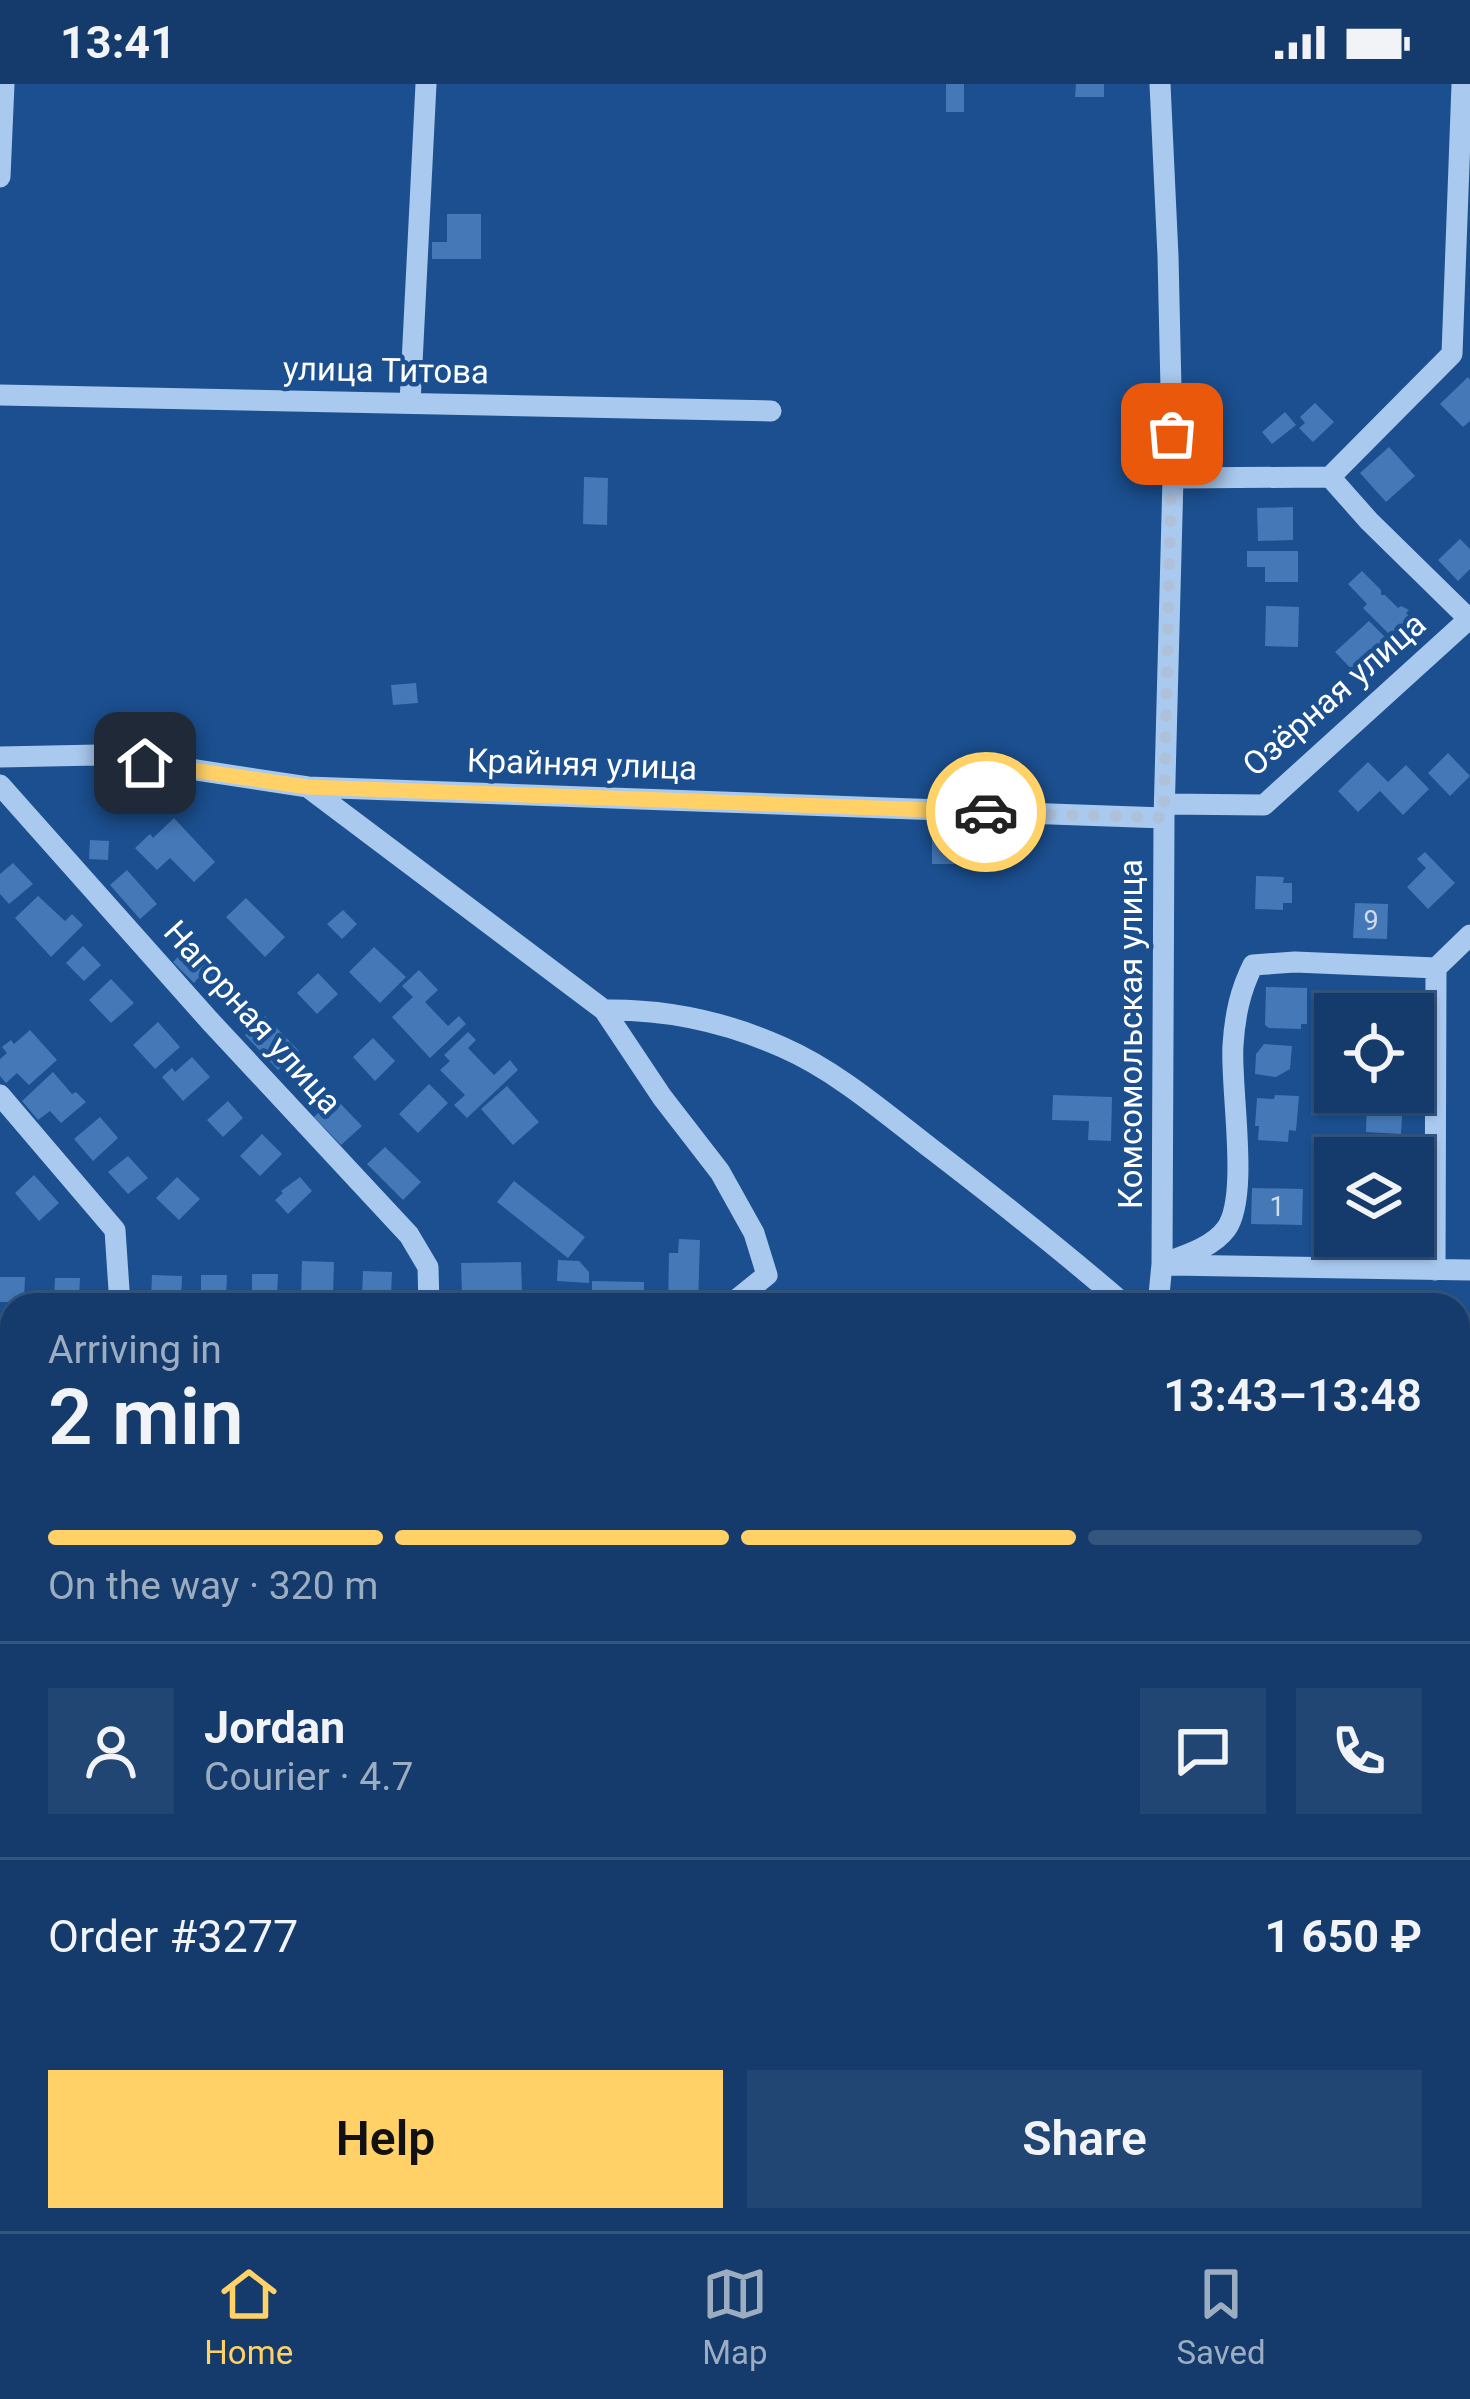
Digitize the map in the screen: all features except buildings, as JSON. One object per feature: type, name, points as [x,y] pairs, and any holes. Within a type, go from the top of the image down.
[{"type":"street","points":[[0,177],[4,84]]},
{"type":"street","points":[[410,403],[426,84]]},
{"type":"street","name":"Комсомольская улица","points":[[1159,1293],[1173,478],[1160,84]]},
{"type":"street","points":[[1173,478],[1330,477],[1452,354],[1462,84]]},
{"type":"street","name":"улица Титова","points":[[0,395],[771,411]]},
{"type":"street","points":[[1330,477],[1470,619]]},
{"type":"street","name":"Озёрная улица","points":[[1164,811],[1264,805],[1470,619]]},
{"type":"street","name":"Крайняя улица","points":[[0,758],[98,755],[308,787],[1164,811]]},
{"type":"street","name":"Нагорная улица","points":[[0,785],[409,1235],[428,1267],[429,1293]]},
{"type":"street","points":[[308,787],[604,1010],[720,1172],[754,1232],[767,1275],[745,1293]]},
{"type":"street","points":[[1435,1270],[1436,968],[1470,935]]},
{"type":"street","points":[[1162,1264],[1204,1247],[1227,1228],[1237,1201],[1233,1048],[1240,993],[1253,965],[1294,962],[1436,968]]},
{"type":"street","points":[[604,1010],[647,1010],[783,1047],[855,1090],[1111,1293]]},
{"type":"street","points":[[0,1094],[115,1230],[119,1293]]},
{"type":"street","points":[[1162,1264],[1470,1270]]},
{"type":"way so far","points":[[986,812],[1164,818],[1172,434]]},
{"type":"route","points":[[145,763],[308,787],[986,812]]}]
